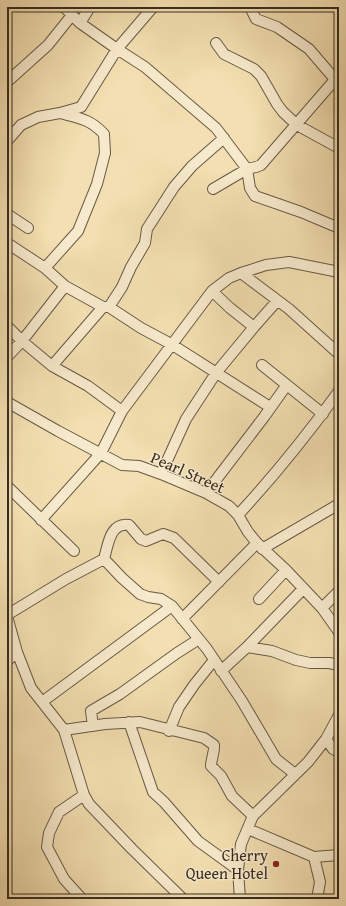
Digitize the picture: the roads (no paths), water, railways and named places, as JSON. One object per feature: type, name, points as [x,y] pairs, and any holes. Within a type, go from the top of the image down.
[{"type":"street","points":[[64,7],[80,23],[145,67],[210,124],[224,138],[247,168],[250,188],[255,196],[302,212],[339,228]]},
{"type":"street","points":[[80,23],[90,7]]},
{"type":"street","points":[[7,141],[21,125],[38,116],[60,113],[81,107],[117,49],[153,7]]},
{"type":"street","points":[[213,189],[247,168],[256,167],[261,164],[337,80],[309,49],[277,27],[256,19],[250,7]]},
{"type":"street","points":[[7,82],[48,45],[72,15]]},
{"type":"street","points":[[216,43],[224,54],[254,69],[261,76],[276,104],[297,125],[339,148]]},
{"type":"street","points":[[45,268],[78,231],[97,184],[105,153],[104,134],[96,126],[87,120],[60,113]]},
{"type":"street","points":[[52,366],[106,307],[122,287],[145,242],[147,229],[174,187],[192,166],[224,138]]},
{"type":"street","points":[[7,214],[28,228]]},
{"type":"street","points":[[7,243],[45,268],[65,286],[106,307],[171,344],[270,407]]},
{"type":"street","points":[[41,520],[101,453],[122,411],[212,291],[229,278],[266,265],[289,262],[339,272]]},
{"type":"street","points":[[241,273],[289,309],[339,354]]},
{"type":"street","points":[[7,357],[22,341],[65,286]]},
{"type":"street","points":[[212,291],[254,327]]},
{"type":"street","points":[[161,474],[186,419],[216,374],[277,301]]},
{"type":"street","points":[[7,326],[22,341],[52,366],[88,386],[122,411]]},
{"type":"street","points":[[262,365],[286,386],[323,414]]},
{"type":"street","points":[[206,493],[286,386]]},
{"type":"street","points":[[238,515],[266,485],[323,414],[339,391]]},
{"type":"street","name":"Pearl Street","points":[[7,402],[122,465],[139,466],[161,474],[206,493],[229,506],[238,515],[248,532],[260,546],[286,570],[322,608],[339,632]]},
{"type":"street","points":[[7,486],[74,551]]},
{"type":"street","points":[[182,619],[219,582],[260,546],[339,504]]},
{"type":"street","points":[[184,899],[89,804],[84,795],[64,730],[31,688],[17,652],[7,616],[66,579],[104,559],[113,532],[118,526],[123,524],[129,525],[141,538],[146,540],[163,534],[174,538],[219,582]]},
{"type":"street","points":[[104,559],[140,594],[161,599],[172,606],[199,639],[242,701],[276,759],[294,774]]},
{"type":"street","points":[[259,599],[286,570]]},
{"type":"street","points":[[221,671],[247,648],[303,589]]},
{"type":"street","points":[[322,608],[339,591]]},
{"type":"street","points":[[42,702],[172,606]]},
{"type":"street","points":[[93,726],[91,711],[120,694],[199,639]]},
{"type":"street","points":[[247,648],[272,651],[296,660],[310,663],[339,665]]},
{"type":"street","points":[[7,661],[17,652]]},
{"type":"street","points":[[170,731],[179,707],[214,660]]},
{"type":"street","points":[[240,899],[238,870],[241,844],[254,816],[294,774],[308,762],[326,738],[339,716]]},
{"type":"street","points":[[129,722],[153,792],[164,802],[198,841],[238,870]]},
{"type":"street","points":[[64,730],[105,724],[140,722],[170,731],[204,738],[214,745],[215,750],[212,756],[211,766],[221,776],[232,796],[254,816]]},
{"type":"street","points":[[326,738],[333,749],[339,752]]},
{"type":"street","points":[[82,899],[64,879],[47,847],[49,833],[59,812],[84,795]]},
{"type":"street","points":[[248,829],[314,857],[339,856]]},
{"type":"street","points":[[314,857],[320,882],[317,899]]},
{"type":"place","name":"Cherry Queen Hotel","points":[[276,864]]}]
